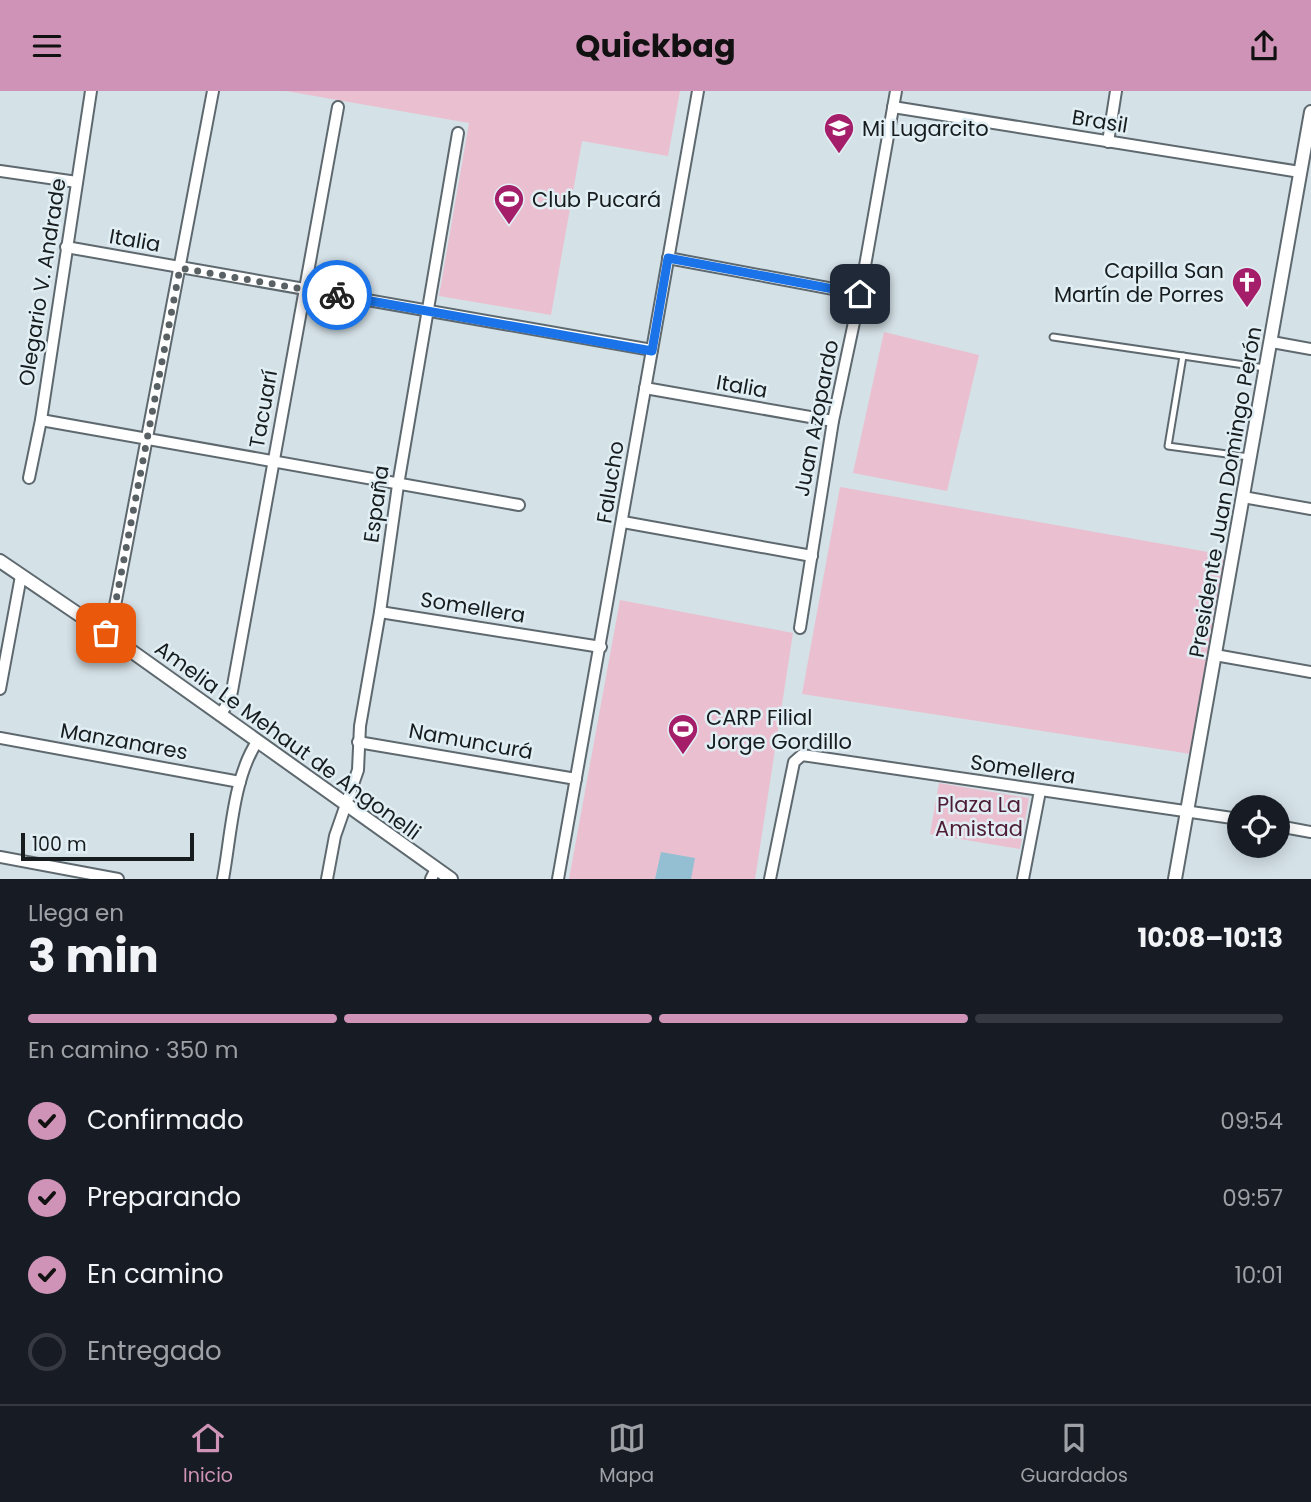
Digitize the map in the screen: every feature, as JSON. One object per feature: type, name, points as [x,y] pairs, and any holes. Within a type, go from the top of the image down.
[{"type":"street","name":"Olegario V. Andrade","points":[[29,478],[41,420],[91,91]]},
{"type":"street","points":[[106,633],[114,611],[213,91]]},
{"type":"street","name":"Falucho","points":[[558,879],[698,91]]},
{"type":"street","name":"Juan Azopardo","points":[[800,628],[832,421],[860,294],[896,91]]},
{"type":"street","points":[[1108,142],[1116,91]]},
{"type":"street","name":"Tacuarí","points":[[220,715],[230,700],[338,107]]},
{"type":"street","name":"Brasil","points":[[893,107],[1300,172]]},
{"type":"street","name":"Presidente Juan Domingo Perón","points":[[1175,879],[1311,112]]},
{"type":"street","name":"España","points":[[327,879],[335,836],[358,770],[358,742],[398,485],[458,132]]},
{"type":"street","points":[[0,171],[77,182]]},
{"type":"street","name":"Italia","points":[[66,247],[652,351]]},
{"type":"street","points":[[668,258],[860,294]]},
{"type":"street","points":[[1272,342],[1311,349]]},
{"type":"street","name":"Italia","points":[[645,389],[832,421]]},
{"type":"street","points":[[41,420],[519,505]]},
{"type":"street","points":[[1243,497],[1311,509]]},
{"type":"street","points":[[623,522],[812,556]]},
{"type":"street","name":"Amelia Le Mehaut de Angonelli","points":[[0,561],[106,633],[346,805],[433,874],[450,879]]},
{"type":"street","points":[[0,689],[21,576]]},
{"type":"street","name":"Somellera","points":[[380,612],[601,646]]},
{"type":"street","points":[[1215,655],[1311,672]]},
{"type":"street","name":"Manzanares","points":[[0,738],[240,782]]},
{"type":"street","points":[[223,879],[240,782],[246,761],[257,742]]},
{"type":"street","name":"Namuncurá","points":[[358,742],[576,779]]},
{"type":"street","name":"Somellera","points":[[771,879],[793,762],[802,755],[1227,817]]},
{"type":"street","points":[[1023,879],[1040,791]]},
{"type":"street","points":[[1290,828],[1311,832]]},
{"type":"street","points":[[0,857],[118,879]]},
{"type":"lane","points":[[1053,337],[1265,369]]},
{"type":"lane","points":[[1183,356],[1168,446],[1250,457]]},
{"type":"green space","name":"Club Pucará","points":[[286,91],[680,91],[668,156],[582,141],[551,315],[439,296],[469,123]]},
{"type":"green space","points":[[884,332],[979,355],[947,491],[853,473]]},
{"type":"green space","points":[[840,487],[1225,555],[1191,754],[802,694]]},
{"type":"green space","name":"CARP Filial Jorge Gordillo","points":[[620,600],[793,633],[755,879],[569,879]]},
{"type":"green space","name":"Plaza La Amistad","points":[[939,783],[1029,798],[1020,849],[930,834]]},
{"type":"building","points":[[661,852],[695,858],[691,879],[655,879]]},
{"type":"way so far","points":[[106,633],[114,611],[180,268],[337,295]]},
{"type":"place","name":"Mi Lugarcito","points":[[839,155]]},
{"type":"place","name":"Club Pucará","points":[[509,226]]},
{"type":"place","name":"Capilla San Martín de Porres","points":[[1247,309]]},
{"type":"place","name":"CARP Filial Jorge Gordillo","points":[[683,756]]},
{"type":"route","points":[[337,295],[652,351],[668,258],[860,294]]}]
